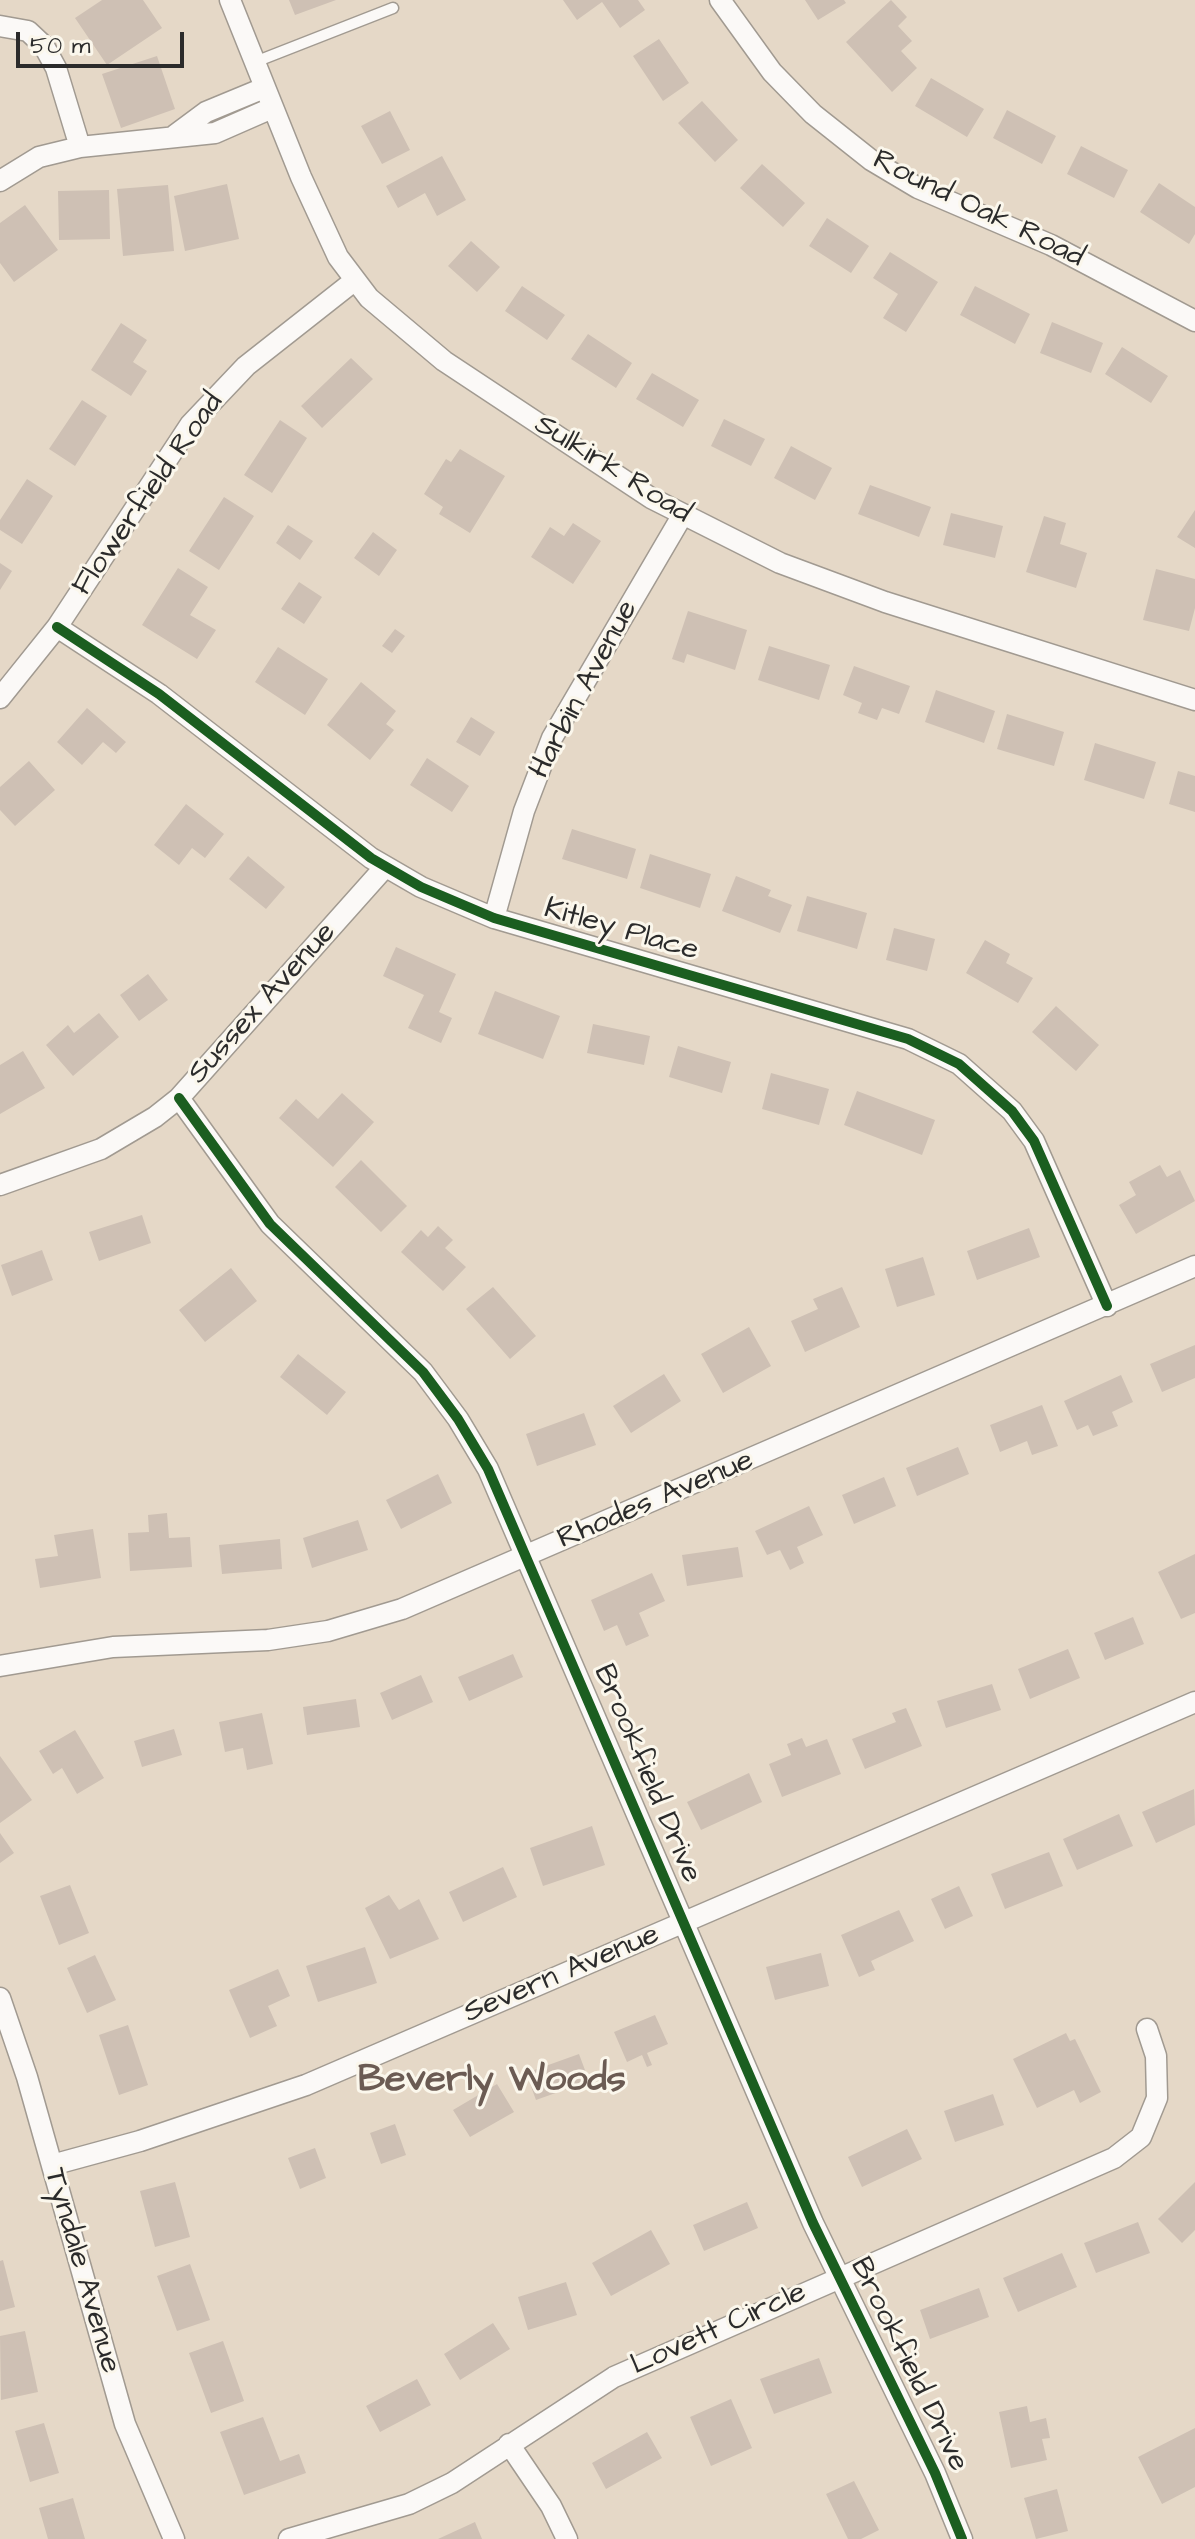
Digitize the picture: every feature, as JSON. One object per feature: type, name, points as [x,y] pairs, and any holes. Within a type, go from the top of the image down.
[{"type":"street","name":"Sulkirk Road","points":[[230,0],[253,63],[338,257],[354,281],[404,330],[444,361],[682,516],[816,578],[1195,700]]},
{"type":"street","name":"Round Oak Road","points":[[720,0],[772,72],[813,114],[871,160],[918,188],[1051,245],[1195,321]]},
{"type":"street","points":[[0,26],[28,31],[44,46],[56,68],[80,147]]},
{"type":"street","points":[[175,135],[206,112],[264,88]]},
{"type":"street","points":[[0,181],[39,157],[80,147],[215,133],[272,108]]},
{"type":"street","name":"Flowerfield Road","points":[[0,698],[57,627],[190,425],[246,366],[354,281]]},
{"type":"street","name":"Harbin Avenue","points":[[494,918],[524,811],[552,738],[581,683],[682,516]]},
{"type":"street","name":"Kitley Place","points":[[57,627],[159,694],[385,867],[421,887],[494,918],[908,1039],[959,1064],[989,1087],[1034,1141],[1107,1306]]},
{"type":"street","name":"Sussex Avenue","points":[[0,1185],[101,1149],[155,1117],[179,1098],[385,867]]},
{"type":"street","name":"Brookfield Drive","points":[[179,1098],[270,1224],[423,1372],[458,1419],[488,1469],[839,2277],[935,2473],[962,2539]]},
{"type":"street","name":"Rhodes Avenue","points":[[0,1666],[80,1650],[268,1640],[328,1631],[402,1609],[1195,1266]]},
{"type":"street","name":"Severn Avenue","points":[[52,2165],[140,2141],[306,2085],[1195,1702]]},
{"type":"street","name":"Tyndale Avenue","points":[[0,1998],[52,2165],[125,2424],[174,2539]]},
{"type":"street","name":"Lovett Circle","points":[[289,2539],[409,2504],[452,2483],[614,2377],[1114,2158],[1133,2145],[1151,2121],[1157,2098],[1156,2056],[1147,2029]]},
{"type":"street","points":[[509,2444],[551,2506],[567,2539]]},
{"type":"lane","points":[[253,63],[393,8]]},
{"type":"building","points":[[102,0],[143,0],[162,28],[107,65],[75,18]]},
{"type":"building","points":[[289,0],[336,0],[295,15]]},
{"type":"building","points":[[563,0],[638,0],[645,10],[620,28],[602,2],[577,20]]},
{"type":"building","points":[[805,0],[844,0],[846,3],[818,20]]},
{"type":"building","points":[[891,0],[907,17],[898,26],[912,41],[901,51],[917,68],[892,92],[846,42]]},
{"type":"building","points":[[659,39],[689,83],[663,101],[633,56]]},
{"type":"building","points":[[157,56],[175,109],[121,128],[102,74]]},
{"type":"building","points":[[931,78],[984,109],[967,137],[915,106]]},
{"type":"building","points":[[702,101],[738,140],[715,162],[678,123]]},
{"type":"building","points":[[1007,110],[1056,136],[1042,164],[993,138]]},
{"type":"building","points":[[390,111],[410,150],[382,164],[361,126]]},
{"type":"building","points":[[1081,146],[1128,170],[1114,198],[1067,174]]},
{"type":"building","points":[[442,156],[466,200],[437,216],[425,193],[398,208],[386,186]]},
{"type":"building","points":[[762,164],[805,203],[783,227],[740,188]]},
{"type":"building","points":[[1159,183],[1195,207],[1195,234],[1189,244],[1140,212]]},
{"type":"building","points":[[227,184],[239,239],[185,251],[174,196]]},
{"type":"building","points":[[168,185],[174,251],[123,256],[117,189]]},
{"type":"building","points":[[109,190],[110,239],[59,240],[58,191]]},
{"type":"building","points":[[25,205],[58,250],[14,282],[0,263],[0,223]]},
{"type":"building","points":[[827,218],[869,246],[851,273],[809,246]]},
{"type":"building","points":[[471,241],[500,267],[477,292],[448,266]]},
{"type":"building","points":[[890,252],[938,282],[906,332],[883,318],[898,294],[873,278]]},
{"type":"building","points":[[522,286],[565,315],[547,340],[505,311]]},
{"type":"building","points":[[975,286],[1030,314],[1015,344],[960,315]]},
{"type":"building","points":[[1052,322],[1103,343],[1091,373],[1040,353]]},
{"type":"building","points":[[121,323],[147,340],[133,362],[147,371],[131,396],[91,370]]},
{"type":"building","points":[[588,334],[632,363],[616,388],[571,359]]},
{"type":"building","points":[[1122,347],[1168,376],[1151,403],[1105,374]]},
{"type":"building","points":[[351,358],[373,379],[322,428],[301,406]]},
{"type":"building","points":[[652,373],[699,400],[683,427],[636,399]]},
{"type":"building","points":[[82,400],[107,416],[75,466],[49,449]]},
{"type":"building","points":[[724,419],[765,439],[751,466],[711,446]]},
{"type":"building","points":[[280,420],[307,438],[272,493],[244,475]]},
{"type":"building","points":[[791,446],[832,468],[815,500],[774,478]]},
{"type":"building","points":[[460,449],[505,476],[470,533],[439,514],[443,507],[424,494],[446,459],[451,462]]},
{"type":"building","points":[[27,479],[53,496],[22,544],[0,530],[0,520]]},
{"type":"building","points":[[870,485],[931,507],[919,537],[858,514]]},
{"type":"building","points":[[224,497],[254,516],[219,570],[189,551]]},
{"type":"building","points":[[1195,510],[1195,548],[1177,537]]},
{"type":"building","points":[[951,513],[1003,526],[995,558],[943,545]]},
{"type":"building","points":[[1044,516],[1066,523],[1060,544],[1087,553],[1076,588],[1026,572]]},
{"type":"building","points":[[573,523],[601,541],[573,584],[531,557],[550,527],[564,536]]},
{"type":"building","points":[[288,525],[313,541],[300,560],[276,543]]},
{"type":"building","points":[[373,532],[397,550],[379,576],[354,558]]},
{"type":"building","points":[[0,563],[12,571],[0,590]]},
{"type":"building","points":[[178,568],[208,587],[190,615],[216,630],[197,659],[142,625]]},
{"type":"building","points":[[1156,569],[1195,579],[1195,608],[1189,631],[1143,620]]},
{"type":"building","points":[[299,582],[322,597],[304,624],[281,609]]},
{"type":"building","points":[[688,611],[747,630],[735,670],[687,654],[684,663],[672,659]]},
{"type":"building","points":[[395,629],[405,636],[392,653],[382,646]]},
{"type":"building","points":[[769,646],[830,665],[819,700],[758,680]]},
{"type":"building","points":[[278,647],[328,679],[305,715],[255,682]]},
{"type":"building","points":[[854,666],[910,686],[899,714],[882,708],[877,720],[858,713],[862,703],[843,695]]},
{"type":"building","points":[[361,682],[396,711],[386,724],[394,730],[370,760],[327,725]]},
{"type":"building","points":[[936,690],[995,711],[984,743],[925,722]]},
{"type":"building","points":[[87,708],[126,742],[116,753],[103,742],[82,765],[57,742]]},
{"type":"building","points":[[1007,714],[1064,732],[1054,766],[997,749]]},
{"type":"building","points":[[471,717],[495,732],[480,756],[456,742]]},
{"type":"building","points":[[1095,743],[1156,762],[1144,799],[1084,780]]},
{"type":"building","points":[[427,758],[469,786],[452,812],[410,785]]},
{"type":"building","points":[[29,761],[55,790],[15,826],[0,810],[0,787]]},
{"type":"building","points":[[1178,771],[1195,776],[1195,812],[1169,804]]},
{"type":"building","points":[[186,804],[224,834],[205,858],[192,848],[179,865],[154,845]]},
{"type":"building","points":[[572,829],[636,849],[627,879],[562,859]]},
{"type":"building","points":[[650,854],[711,874],[700,908],[640,888]]},
{"type":"building","points":[[248,856],[285,887],[266,909],[229,879]]},
{"type":"building","points":[[736,876],[771,890],[768,896],[792,905],[780,933],[722,911]]},
{"type":"building","points":[[807,896],[867,913],[857,949],[797,931]]},
{"type":"building","points":[[894,928],[935,939],[927,971],[886,960]]},
{"type":"building","points":[[985,940],[1010,954],[1006,963],[1033,978],[1018,1003],[966,973]]},
{"type":"building","points":[[396,947],[456,974],[439,1012],[452,1018],[441,1043],[408,1028],[424,995],[383,976]]},
{"type":"building","points":[[148,974],[168,1000],[139,1021],[120,995]]},
{"type":"building","points":[[495,991],[560,1016],[543,1059],[478,1034]]},
{"type":"building","points":[[1056,1006],[1099,1045],[1076,1071],[1032,1032]]},
{"type":"building","points":[[99,1013],[119,1037],[73,1076],[46,1045],[68,1025],[74,1033]]},
{"type":"building","points":[[593,1024],[650,1036],[644,1065],[587,1053]]},
{"type":"building","points":[[678,1046],[731,1062],[722,1093],[669,1077]]},
{"type":"building","points":[[23,1051],[45,1088],[0,1114],[0,1065]]},
{"type":"building","points":[[771,1073],[829,1089],[819,1125],[762,1109]]},
{"type":"building","points":[[857,1091],[935,1120],[922,1155],[844,1125]]},
{"type":"building","points":[[342,1093],[374,1122],[333,1167],[279,1118],[296,1099],[318,1119]]},
{"type":"building","points":[[361,1160],[407,1206],[381,1232],[335,1187]]},
{"type":"building","points":[[1160,1165],[1167,1177],[1180,1170],[1195,1201],[1136,1234],[1119,1205],[1136,1195],[1129,1182]]},
{"type":"building","points":[[142,1215],[151,1243],[99,1261],[89,1232]]},
{"type":"building","points":[[438,1226],[453,1240],[445,1248],[466,1267],[443,1291],[401,1252],[421,1230],[428,1237]]},
{"type":"building","points":[[1029,1228],[1040,1257],[977,1280],[967,1251]]},
{"type":"building","points":[[42,1250],[53,1280],[12,1296],[1,1265]]},
{"type":"building","points":[[923,1257],[935,1295],[897,1307],[885,1269]]},
{"type":"building","points":[[231,1268],[257,1301],[205,1342],[179,1310]]},
{"type":"building","points":[[493,1287],[536,1336],[510,1359],[466,1309]]},
{"type":"building","points":[[842,1287],[860,1327],[805,1352],[791,1321],[818,1309],[813,1299]]},
{"type":"building","points":[[749,1327],[771,1366],[723,1393],[701,1354]]},
{"type":"building","points":[[1195,1345],[1195,1378],[1162,1392],[1150,1364]]},
{"type":"building","points":[[298,1354],[346,1392],[327,1415],[280,1377]]},
{"type":"building","points":[[664,1374],[681,1401],[631,1433],[613,1406]]},
{"type":"building","points":[[1121,1375],[1133,1402],[1112,1412],[1118,1426],[1093,1436],[1088,1425],[1077,1430],[1064,1401]]},
{"type":"building","points":[[1042,1405],[1058,1446],[1032,1455],[1027,1441],[1000,1452],[990,1425]]},
{"type":"building","points":[[584,1413],[596,1445],[537,1466],[526,1434]]},
{"type":"building","points":[[958,1447],[969,1474],[917,1496],[906,1468]]},
{"type":"building","points":[[438,1474],[452,1503],[401,1529],[386,1500]]},
{"type":"building","points":[[884,1477],[896,1506],[854,1524],[842,1495]]},
{"type":"building","points":[[809,1506],[823,1535],[797,1547],[804,1563],[790,1570],[780,1550],[767,1555],[755,1531]]},
{"type":"building","points":[[167,1513],[169,1538],[190,1537],[192,1567],[130,1571],[128,1533],[149,1532],[148,1515]]},
{"type":"building","points":[[358,1520],[368,1550],[312,1568],[303,1538]]},
{"type":"building","points":[[93,1529],[101,1578],[40,1588],[35,1559],[58,1556],[54,1535]]},
{"type":"building","points":[[280,1539],[282,1569],[222,1574],[219,1545]]},
{"type":"building","points":[[738,1547],[743,1577],[687,1586],[682,1555]]},
{"type":"building","points":[[1195,1554],[1195,1613],[1181,1619],[1158,1572]]},
{"type":"building","points":[[652,1573],[665,1601],[639,1613],[649,1636],[626,1646],[617,1625],[604,1631],[591,1600]]},
{"type":"building","points":[[1133,1617],[1144,1644],[1105,1660],[1094,1633]]},
{"type":"building","points":[[1068,1649],[1080,1678],[1030,1699],[1018,1669]]},
{"type":"building","points":[[513,1654],[523,1677],[469,1701],[458,1677]]},
{"type":"building","points":[[421,1675],[433,1702],[392,1720],[380,1693]]},
{"type":"building","points":[[992,1684],[1001,1710],[946,1728],[937,1701]]},
{"type":"building","points":[[356,1699],[360,1727],[307,1735],[303,1707]]},
{"type":"building","points":[[906,1708],[922,1746],[865,1769],[852,1739],[896,1722],[892,1713]]},
{"type":"building","points":[[262,1713],[273,1764],[247,1770],[243,1748],[225,1752],[219,1722]]},
{"type":"building","points":[[174,1729],[182,1755],[142,1767],[134,1741]]},
{"type":"building","points":[[75,1730],[104,1778],[77,1794],[62,1768],[53,1774],[39,1751]]},
{"type":"building","points":[[802,1738],[806,1747],[827,1739],[841,1774],[782,1797],[769,1764],[791,1755],[787,1744]]},
{"type":"building","points":[[0,1756],[32,1800],[0,1823]]},
{"type":"building","points":[[749,1773],[762,1802],[701,1830],[687,1802]]},
{"type":"building","points":[[1194,1789],[1195,1825],[1156,1843],[1142,1812]]},
{"type":"building","points":[[1119,1814],[1133,1846],[1077,1870],[1063,1839]]},
{"type":"building","points":[[592,1826],[605,1865],[543,1886],[530,1848]]},
{"type":"building","points":[[0,1833],[14,1853],[0,1863]]},
{"type":"building","points":[[1049,1852],[1063,1886],[1005,1909],[991,1874]]},
{"type":"building","points":[[503,1867],[517,1897],[463,1922],[449,1892]]},
{"type":"building","points":[[70,1885],[89,1933],[59,1945],[40,1896]]},
{"type":"building","points":[[959,1886],[973,1916],[945,1929],[931,1899]]},
{"type":"building","points":[[389,1895],[399,1910],[419,1899],[439,1939],[390,1959],[365,1908]]},
{"type":"building","points":[[899,1910],[914,1941],[871,1961],[875,1970],[859,1977],[841,1935]]},
{"type":"building","points":[[365,1947],[377,1983],[318,2002],[306,1966]]},
{"type":"building","points":[[821,1953],[829,1986],[775,2000],[766,1967]]},
{"type":"building","points":[[95,1955],[116,2000],[87,2013],[67,1968]]},
{"type":"building","points":[[278,1969],[290,1996],[268,2006],[277,2026],[250,2038],[229,1990]]},
{"type":"building","points":[[655,2015],[668,2044],[647,2053],[652,2065],[647,2067],[642,2055],[627,2062],[614,2032]]},
{"type":"building","points":[[128,2025],[148,2085],[119,2095],[99,2035]]},
{"type":"building","points":[[1066,2033],[1070,2041],[1075,2039],[1101,2092],[1080,2103],[1074,2090],[1037,2108],[1013,2059]]},
{"type":"building","points":[[579,2054],[589,2081],[536,2100],[526,2073]]},
{"type":"building","points":[[497,2084],[514,2112],[470,2137],[453,2110]]},
{"type":"building","points":[[993,2094],[1004,2125],[955,2142],[944,2111]]},
{"type":"building","points":[[395,2124],[406,2155],[381,2164],[370,2133]]},
{"type":"building","points":[[907,2129],[922,2159],[862,2187],[848,2157]]},
{"type":"building","points":[[315,2148],[326,2178],[300,2189],[288,2158]]},
{"type":"building","points":[[175,2182],[190,2237],[155,2247],[140,2191]]},
{"type":"building","points":[[1195,2182],[1195,2230],[1182,2243],[1158,2219]]},
{"type":"building","points":[[747,2202],[758,2228],[704,2251],[693,2225]]},
{"type":"building","points":[[1138,2222],[1150,2253],[1096,2273],[1084,2243]]},
{"type":"building","points":[[651,2230],[670,2264],[611,2296],[592,2263]]},
{"type":"building","points":[[1062,2253],[1077,2287],[1018,2312],[1003,2278]]},
{"type":"building","points":[[3,2260],[15,2307],[0,2311],[0,2261]]},
{"type":"building","points":[[190,2264],[210,2320],[177,2331],[157,2276]]},
{"type":"building","points":[[566,2282],[577,2315],[528,2330],[518,2297]]},
{"type":"building","points":[[979,2288],[989,2317],[930,2339],[920,2310]]},
{"type":"building","points":[[493,2323],[510,2349],[460,2380],[444,2354]]},
{"type":"building","points":[[25,2331],[38,2392],[1,2400],[0,2336]]},
{"type":"building","points":[[223,2341],[244,2401],[211,2413],[189,2353]]},
{"type":"building","points":[[819,2358],[832,2393],[774,2414],[760,2379]]},
{"type":"building","points":[[417,2379],[431,2405],[380,2432],[366,2406]]},
{"type":"building","points":[[731,2399],[752,2448],[711,2466],[690,2417]]},
{"type":"building","points":[[1027,2406],[1030,2422],[1046,2418],[1050,2438],[1042,2439],[1047,2460],[1011,2468],[999,2412]]},
{"type":"building","points":[[263,2417],[280,2461],[299,2454],[306,2473],[244,2495],[220,2432]]},
{"type":"building","points":[[44,2423],[59,2473],[30,2482],[15,2431]]},
{"type":"building","points":[[1195,2428],[1195,2487],[1162,2504],[1138,2457]]},
{"type":"building","points":[[647,2432],[662,2458],[606,2489],[592,2463]]},
{"type":"building","points":[[854,2481],[879,2530],[861,2539],[848,2539],[826,2494]]},
{"type":"building","points":[[1057,2489],[1068,2531],[1036,2539],[1024,2498]]},
{"type":"building","points":[[73,2498],[85,2539],[48,2539],[39,2508]]},
{"type":"building","points":[[475,2522],[482,2539],[438,2539]]},
{"type":"cycle path","points":[[57,627],[159,694],[371,858],[421,887],[494,918],[908,1039],[959,1064],[1012,1111],[1034,1141],[1107,1306]]},
{"type":"cycle path","points":[[179,1098],[270,1224],[423,1372],[458,1419],[488,1469],[813,2223],[935,2473],[962,2539]]},
{"type":"district","name":"Beverly Woods","points":[[492,2082]]}]
